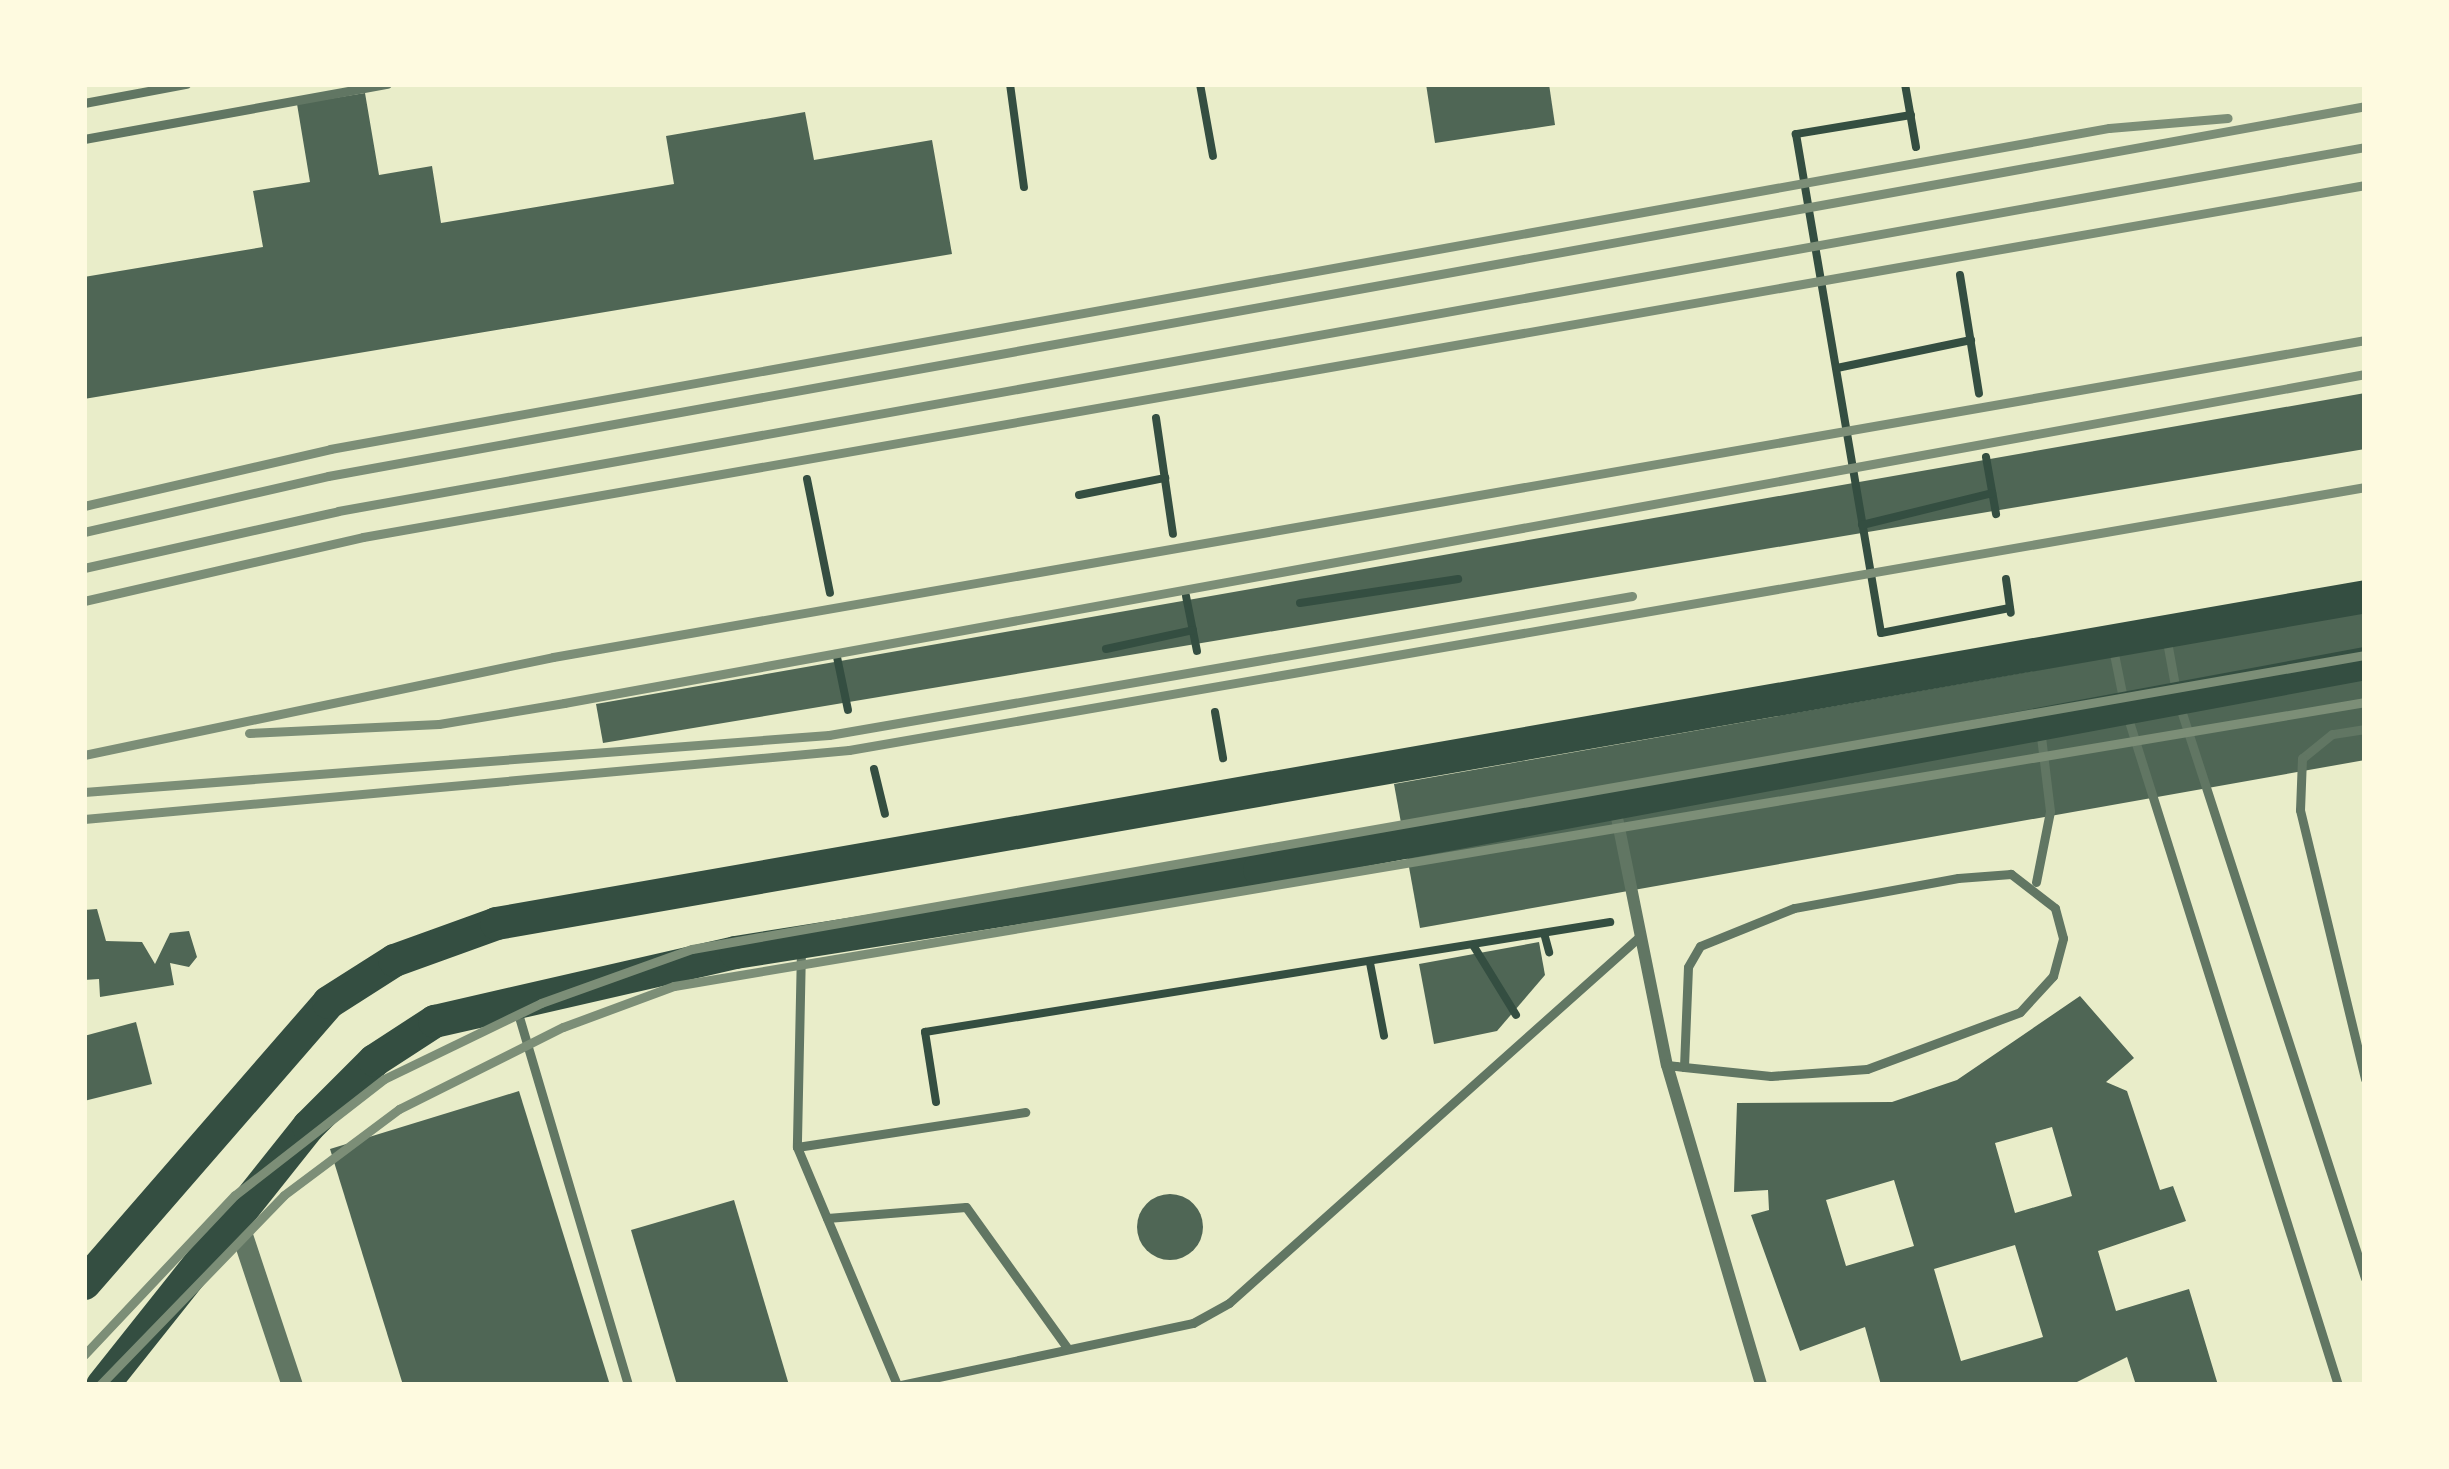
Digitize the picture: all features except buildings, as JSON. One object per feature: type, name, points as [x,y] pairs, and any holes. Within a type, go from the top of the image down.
[{"type":"highway","points":[[84,1282],[328,1003],[394,960],[496,923],[2365,596]]},
{"type":"highway","points":[[102,1385],[235,1214],[374,1060],[434,1022],[514,999],[801,944],[1614,802],[2365,663]]},
{"type":"street","points":[[1614,802],[1667,1065],[1761,1385]]},
{"type":"street","points":[[235,1214],[292,1385]]},
{"type":"lane","points":[[84,103],[186,84]]},
{"type":"lane","points":[[84,139],[386,84]]},
{"type":"lane","points":[[2165,631],[2176,696],[2365,1278]]},
{"type":"lane","points":[[2111,641],[2124,705],[2338,1385]]},
{"type":"lane","points":[[1667,1065],[1867,1069],[2020,1012],[2053,976],[2063,938],[2036,883],[2050,811],[2040,721]]},
{"type":"lane","points":[[2365,729],[2332,734],[2302,758],[2300,810],[2365,1079]]},
{"type":"lane","points":[[1684,1067],[1688,967],[1700,946],[1794,908],[1958,878],[2036,883]]},
{"type":"lane","points":[[801,944],[797,1147],[899,1385],[1193,1323],[1229,1303],[1640,937]]},
{"type":"lane","points":[[514,999],[628,1385]]},
{"type":"lane","points":[[797,1147],[1025,1112]]},
{"type":"lane","points":[[826,1218],[966,1207],[1068,1349]]},
{"type":"path","points":[[1010,84],[1024,187]]},
{"type":"path","points":[[1200,84],[1214,156]]},
{"type":"path","points":[[1905,84],[1916,147]]},
{"type":"path","points":[[1911,115],[1796,134],[1881,633],[2010,608]]},
{"type":"path","points":[[1960,275],[1979,393]]},
{"type":"path","points":[[1836,369],[1970,340]]},
{"type":"path","points":[[1156,418],[1174,533]]},
{"type":"path","points":[[1986,457],[1996,514]]},
{"type":"path","points":[[1079,495],[1165,478]]},
{"type":"path","points":[[807,479],[830,593]]},
{"type":"path","points":[[1862,525],[1992,493]]},
{"type":"path","points":[[1300,603],[1458,579]]},
{"type":"path","points":[[2006,579],[2013,626]]},
{"type":"path","points":[[1186,596],[1197,651]]},
{"type":"path","points":[[1106,649],[1193,630]]},
{"type":"path","points":[[837,657],[848,710]]},
{"type":"path","points":[[1215,712],[1224,760]]},
{"type":"path","points":[[874,769],[885,817]]},
{"type":"path","points":[[939,1122],[925,1032],[1624,920],[1622,906]]},
{"type":"path","points":[[1544,934],[1549,952]]},
{"type":"path","points":[[1473,945],[1514,1012]]},
{"type":"path","points":[[1370,964],[1384,1036]]},
{"type":"railway","points":[[84,532],[328,476],[2365,106]]},
{"type":"railway","points":[[84,506],[330,449],[2109,128],[2228,118]]},
{"type":"railway","points":[[84,568],[338,511],[2365,147]]},
{"type":"railway","points":[[84,601],[363,537],[2365,185]]},
{"type":"railway","points":[[84,755],[553,657],[2365,340]]},
{"type":"railway","points":[[249,733],[439,724],[564,703],[2365,374]]},
{"type":"railway","points":[[84,819],[849,750],[2365,487]]},
{"type":"railway","points":[[84,792],[829,735],[1632,596]]},
{"type":"railway","points":[[84,1355],[235,1195],[384,1079],[541,1003],[692,949],[2365,655]]},
{"type":"railway","points":[[100,1385],[284,1195],[399,1109],[563,1027],[674,986],[2365,702]]}]
